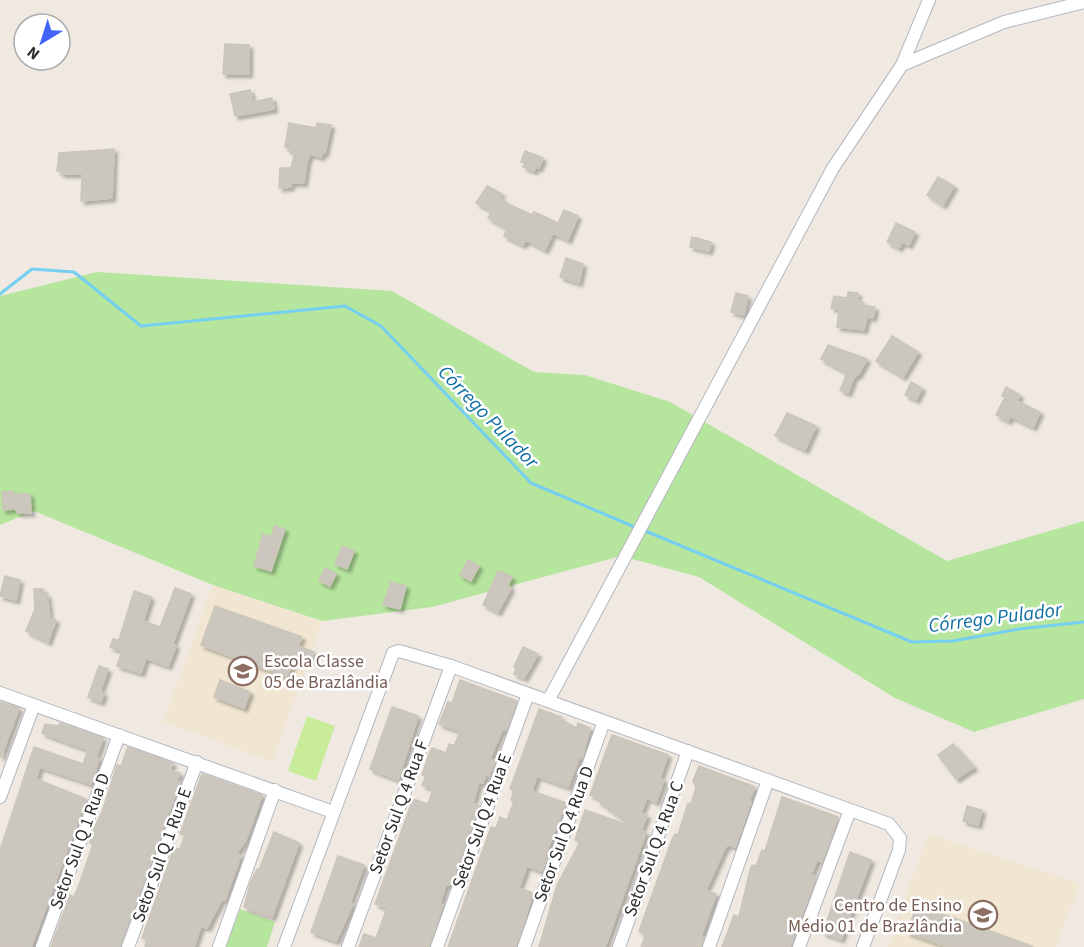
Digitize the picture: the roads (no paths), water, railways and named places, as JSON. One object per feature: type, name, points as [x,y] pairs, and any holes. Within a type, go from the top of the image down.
[{"type":"street","points":[[548,701],[833,168],[902,65],[929,0]]},
{"type":"street","points":[[902,65],[1004,22],[1084,2]]},
{"type":"street","points":[[284,947],[393,653],[399,651],[451,666],[889,824],[900,838],[899,850],[863,947]]},
{"type":"street","name":"Setor Sul Q 4 Rua F","points":[[348,947],[451,666]]},
{"type":"street","points":[[0,693],[333,812]]},
{"type":"street","name":"Setor Sul Q 4 Rua E","points":[[437,947],[528,694]]},
{"type":"street","points":[[0,798],[34,705]]},
{"type":"street","name":"Setor Sul Q 4 Rua D","points":[[524,947],[604,721]]},
{"type":"street","name":"Setor Sul Q 1 Rua D","points":[[42,947],[118,735]]},
{"type":"street","name":"Setor Sul Q 4 Rua C","points":[[619,947],[688,752]]},
{"type":"street","name":"Setor Sul Q 1 Rua E","points":[[128,947],[197,762]]},
{"type":"street","points":[[709,947],[768,780]]},
{"type":"street","points":[[219,947],[275,790]]},
{"type":"street","points":[[799,947],[850,810]]},
{"type":"waterway","name":"Córrego Pulador","points":[[0,294],[32,269],[74,272],[141,326],[345,306],[381,326],[531,483],[637,528]]},
{"type":"waterway","name":"Córrego Pulador","points":[[643,530],[912,642],[953,641],[1019,629],[1084,622]]},
{"type":"place","name":"Escola Classe 05 de Brazlândia","points":[[243,671]]},
{"type":"place","name":"Centro de Ensino Médio 01 de Brazlândia","points":[[983,915]]}]
